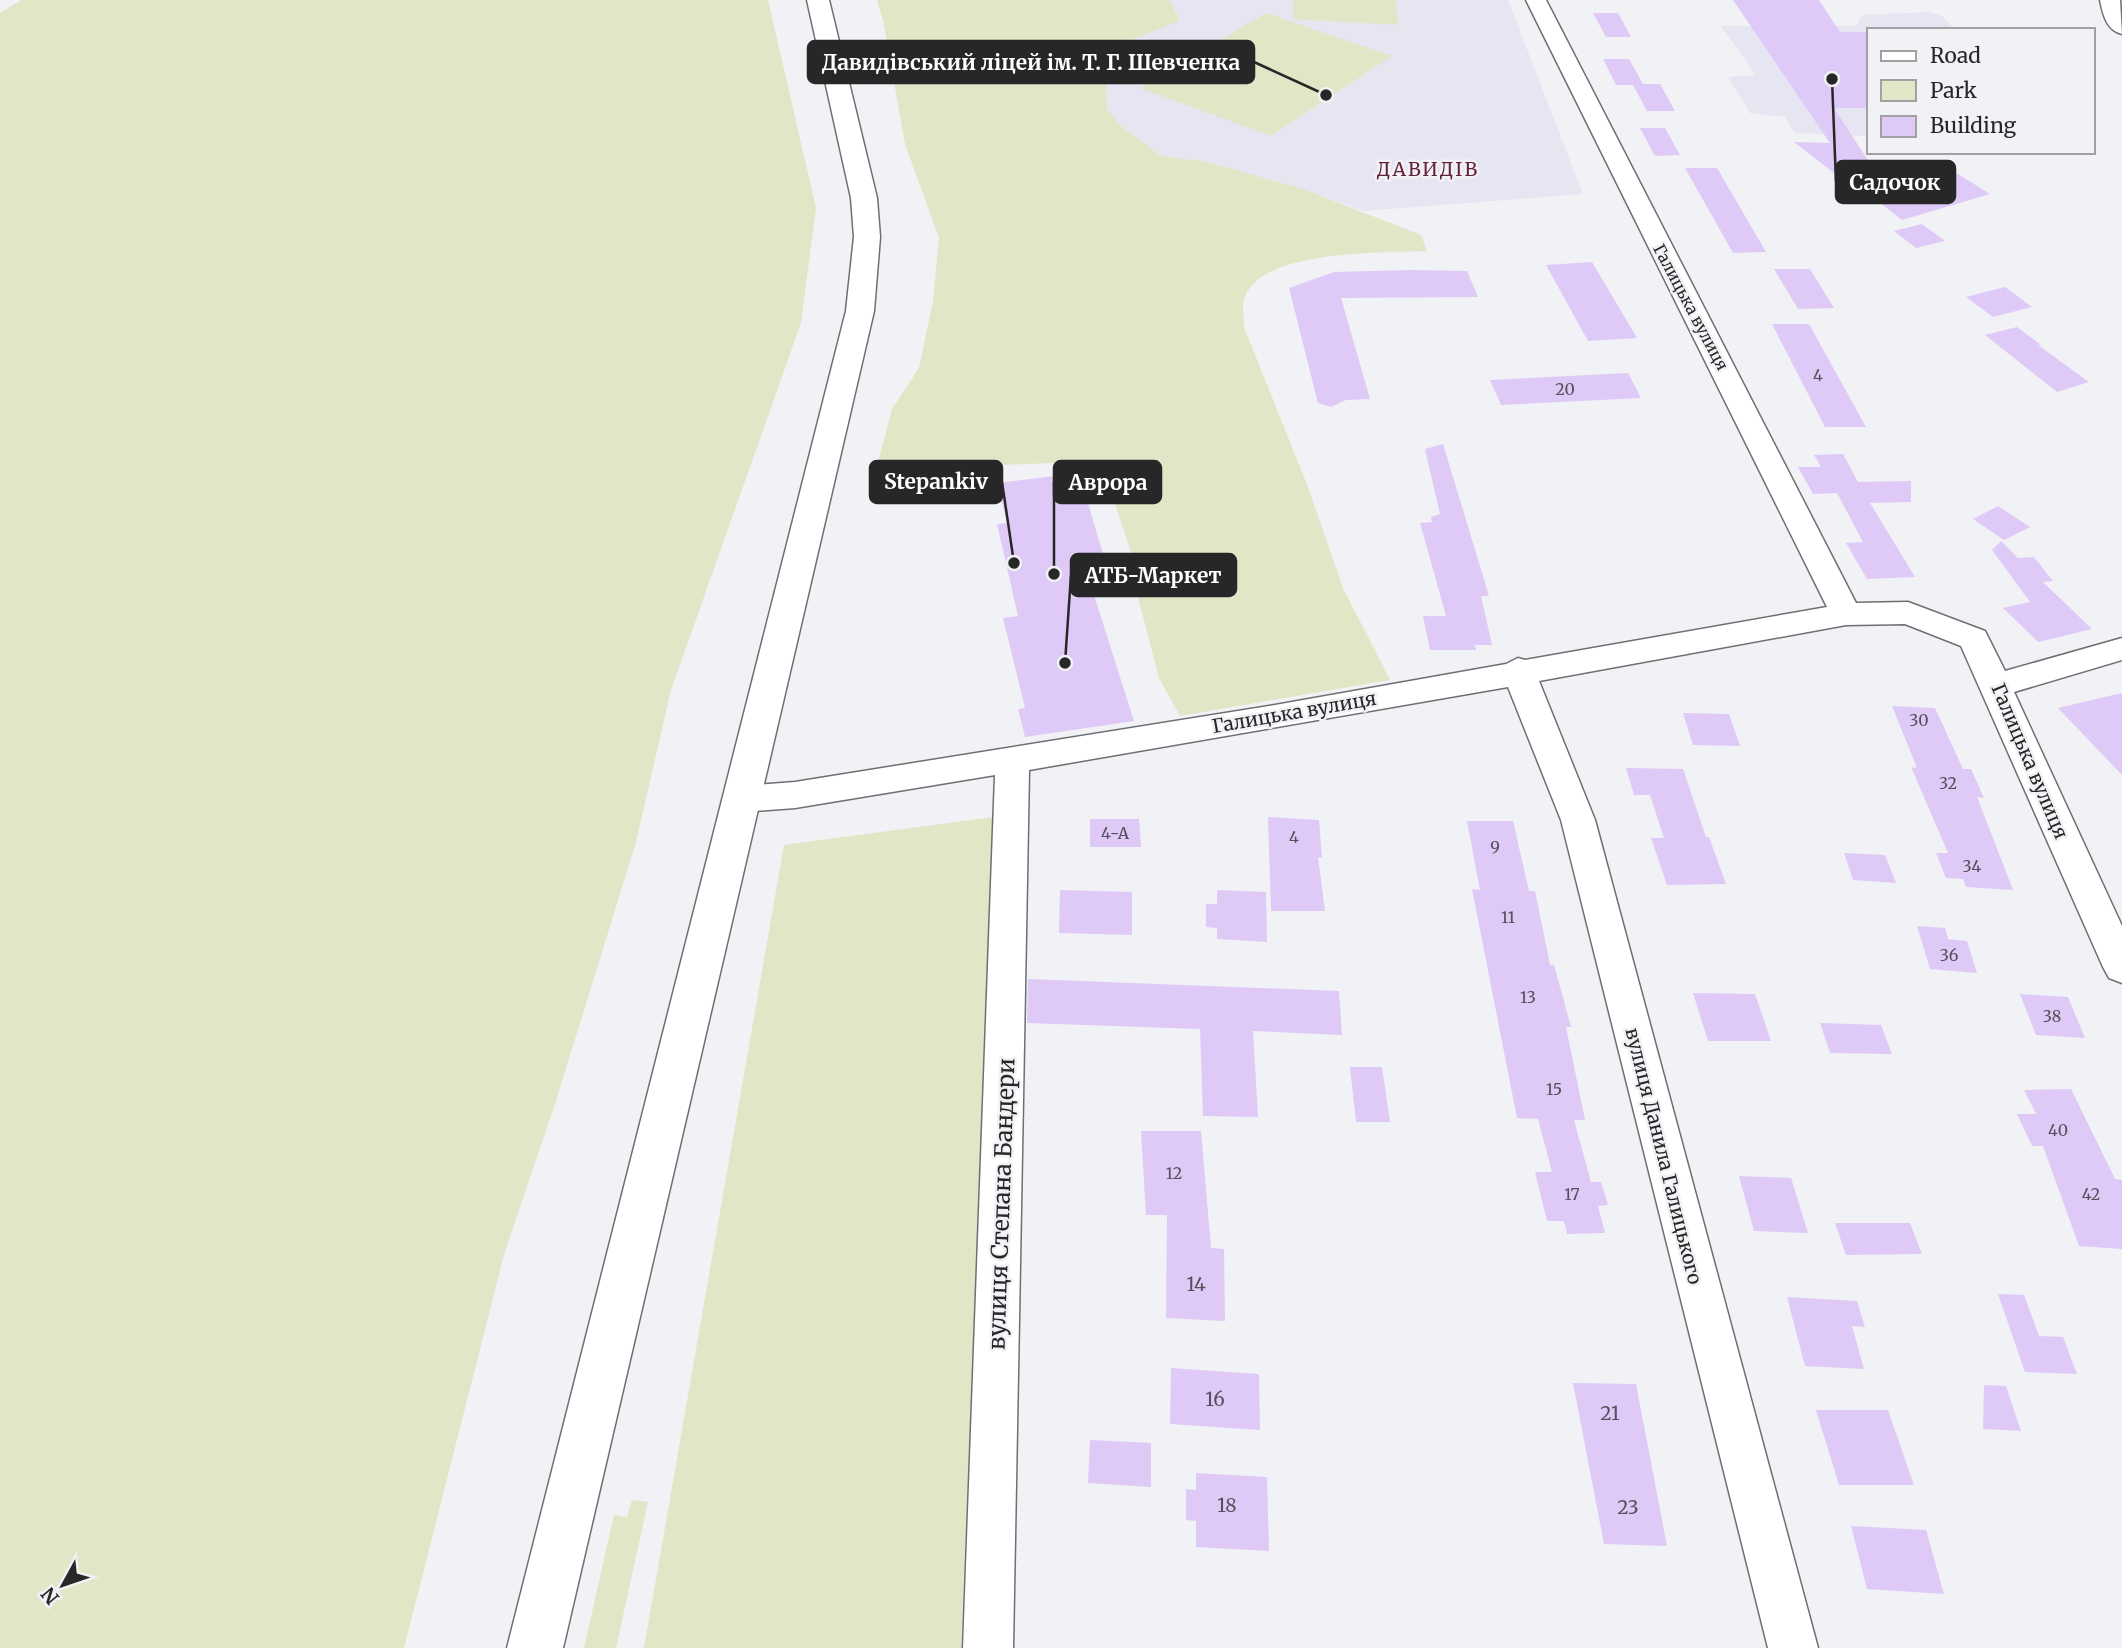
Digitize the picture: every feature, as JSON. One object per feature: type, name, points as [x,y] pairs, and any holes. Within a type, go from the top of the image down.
[{"type":"main road","points":[[535,1648],[860,311],[867,237],[863,198],[818,0]]},
{"type":"street","name":"Галицька вулиця","points":[[1536,0],[1846,614]]},
{"type":"street","points":[[2110,0],[2113,17],[2122,28]]},
{"type":"street","name":"Галицька вулиця","points":[[741,799],[795,795],[1275,717],[1518,670],[1548,669],[1846,614],[1908,613],[1974,639],[2122,967]]},
{"type":"street","points":[[1997,685],[2122,649]]},
{"type":"street","name":"вулиця Данила Галицького","points":[[1518,670],[1578,820],[1793,1648]]},
{"type":"street","name":"вулиця Степана Бандери","points":[[988,1648],[1012,851],[1012,760]]},
{"type":"shaded area","points":[[1170,0],[1508,0],[1583,194],[1363,211],[1306,190],[1209,162],[1161,156],[1120,125],[1107,109],[1106,81],[1113,47],[1178,21]]},
{"type":"shaded area","points":[[1929,12],[1942,16],[1953,28],[1867,28],[1867,136],[1795,133],[1785,117],[1750,113],[1728,77],[1756,75],[1721,26],[1856,26],[1862,15]]},
{"type":"green space","points":[[21,0],[768,0],[816,208],[801,323],[671,690],[636,842],[555,1104],[505,1251],[404,1648],[0,1648],[0,13]]},
{"type":"green space","points":[[877,0],[1170,0],[1179,21],[1113,47],[1106,81],[1107,109],[1120,125],[1161,156],[1209,162],[1306,190],[1421,235],[1427,251],[1324,257],[1272,271],[1254,283],[1243,307],[1244,327],[1308,487],[1343,588],[1390,680],[1180,716],[1159,678],[1133,578],[1135,564],[1101,461],[876,470],[892,409],[919,368],[933,301],[939,238],[905,144]]},
{"type":"green space","points":[[1293,0],[1396,0],[1398,25],[1293,19]]},
{"type":"green space","points":[[1266,13],[1392,56],[1271,136],[1140,88]]},
{"type":"green space","points":[[994,817],[961,1648],[644,1648],[784,845]]},
{"type":"green space","points":[[632,1500],[648,1502],[616,1648],[584,1648],[614,1515],[627,1517]]},
{"type":"building","points":[[1733,0],[1819,0],[1840,32],[1867,32],[1867,108],[1834,108],[1879,177],[1939,162],[1990,194],[1902,220],[1857,185],[1851,186],[1794,142],[1830,143]]},
{"type":"building","points":[[1593,13],[1618,13],[1631,37],[1606,37]]},
{"type":"building","points":[[1603,59],[1629,59],[1643,84],[1660,84],[1675,111],[1647,111],[1633,85],[1616,85]]},
{"type":"building","points":[[1640,128],[1665,128],[1680,155],[1655,156]]},
{"type":"building","points":[[1685,168],[1717,168],[1766,252],[1733,253]]},
{"type":"building","points":[[1922,224],[1945,241],[1916,248],[1894,231]]},
{"type":"building","points":[[1592,262],[1637,338],[1588,341],[1546,265]]},
{"type":"building","points":[[1774,269],[1810,269],[1834,308],[1798,309]]},
{"type":"building","points":[[1467,271],[1478,297],[1341,298],[1370,399],[1346,400],[1331,407],[1318,403],[1289,288],[1334,272]]},
{"type":"building","points":[[2005,287],[2032,307],[1993,317],[1966,297]]},
{"type":"building","points":[[1772,324],[1809,324],[1866,427],[1825,427]]},
{"type":"building","points":[[2017,327],[2089,382],[2057,392],[1985,335]]},
{"type":"building","points":[[1628,373],[1641,398],[1501,405],[1490,380]]},
{"type":"building","points":[[1443,444],[1489,596],[1481,596],[1492,645],[1475,645],[1476,650],[1430,650],[1423,616],[1446,616],[1420,523],[1432,522],[1431,517],[1440,514],[1425,449]]},
{"type":"building","points":[[1843,454],[1858,482],[1911,481],[1911,502],[1870,503],[1915,577],[1867,579],[1846,543],[1863,542],[1837,493],[1813,494],[1798,467],[1821,467],[1814,455]]},
{"type":"building","points":[[1079,473],[1109,574],[1088,576],[1134,721],[1025,737],[1018,709],[1025,708],[1003,618],[1018,616],[997,524],[1007,523],[997,483]]},
{"type":"building","points":[[1998,506],[2030,527],[2004,540],[1973,519]]},
{"type":"building","points":[[2001,541],[2018,558],[2034,557],[2053,581],[2043,582],[2092,629],[2038,642],[2003,608],[2030,602],[1992,550]]},
{"type":"building","points":[[2122,693],[2122,775],[2058,708]]},
{"type":"building","points":[[1892,706],[1935,708],[1963,769],[1971,769],[1984,798],[1977,797],[2013,890],[1966,887],[1963,879],[1946,878],[1936,853],[1948,853],[1911,767],[1917,768]]},
{"type":"building","points":[[1683,713],[1729,714],[1740,746],[1693,745]]},
{"type":"building","points":[[1626,768],[1683,769],[1706,837],[1709,837],[1726,884],[1667,885],[1651,838],[1664,838],[1650,795],[1634,795]]},
{"type":"building","points":[[1268,817],[1319,820],[1322,858],[1318,857],[1325,911],[1271,911]]},
{"type":"building","points":[[1090,819],[1139,819],[1141,847],[1090,847]]},
{"type":"building","points":[[1467,821],[1513,821],[1529,891],[1535,891],[1550,965],[1554,965],[1571,1027],[1566,1027],[1585,1120],[1574,1120],[1591,1182],[1601,1182],[1608,1205],[1598,1206],[1605,1233],[1567,1234],[1564,1221],[1547,1221],[1535,1172],[1552,1172],[1538,1119],[1517,1118],[1472,889],[1480,890]]},
{"type":"building","points":[[1844,853],[1885,855],[1896,883],[1853,880]]},
{"type":"building","points":[[1060,890],[1132,892],[1132,935],[1059,933]]},
{"type":"building","points":[[1217,890],[1266,892],[1267,942],[1217,939],[1217,928],[1206,927],[1206,904],[1217,904]]},
{"type":"building","points":[[1917,926],[1945,928],[1948,939],[1967,941],[1977,973],[1930,969]]},
{"type":"building","points":[[1028,979],[1339,991],[1342,1035],[1253,1031],[1258,1117],[1203,1116],[1200,1029],[1027,1023]]},
{"type":"building","points":[[1693,993],[1755,994],[1771,1041],[1708,1041]]},
{"type":"building","points":[[2020,994],[2068,997],[2085,1038],[2036,1035]]},
{"type":"building","points":[[1820,1023],[1881,1025],[1892,1054],[1830,1053]]},
{"type":"building","points":[[1350,1067],[1382,1067],[1390,1122],[1356,1122]]},
{"type":"building","points":[[2071,1089],[2115,1179],[2122,1180],[2122,1249],[2079,1246],[2043,1146],[2032,1146],[2017,1114],[2036,1114],[2024,1090]]},
{"type":"building","points":[[1141,1131],[1201,1131],[1211,1248],[1224,1249],[1225,1321],[1166,1318],[1167,1215],[1146,1215]]},
{"type":"building","points":[[1739,1176],[1791,1178],[1808,1233],[1754,1231]]},
{"type":"building","points":[[1835,1223],[1910,1223],[1922,1254],[1846,1255]]},
{"type":"building","points":[[1998,1294],[2024,1295],[2039,1336],[2063,1337],[2077,1374],[2025,1372]]},
{"type":"building","points":[[1787,1297],[1857,1301],[1865,1327],[1852,1326],[1864,1369],[1805,1366]]},
{"type":"building","points":[[1171,1368],[1259,1374],[1260,1430],[1170,1424]]},
{"type":"building","points":[[1573,1383],[1636,1384],[1667,1546],[1604,1544]]},
{"type":"building","points":[[1984,1385],[2006,1386],[2021,1431],[1983,1429]]},
{"type":"building","points":[[1816,1410],[1888,1410],[1914,1485],[1839,1485]]},
{"type":"building","points":[[1090,1440],[1151,1443],[1151,1487],[1088,1483]]},
{"type":"building","points":[[1196,1473],[1267,1477],[1269,1551],[1196,1547],[1196,1521],[1186,1520],[1186,1489],[1196,1490]]},
{"type":"building","points":[[1851,1526],[1926,1530],[1944,1594],[1867,1589]]},
{"type":"place","name":"Садочок","points":[[1832,79]]},
{"type":"place","name":"Давидівський ліцей ім. Т. Г. Шевченка","points":[[1326,95]]},
{"type":"place","name":"Stepankiv","points":[[1014,563]]},
{"type":"place","name":"Аврора","points":[[1054,574]]},
{"type":"place","name":"АТБ-Маркет","points":[[1065,663]]},
{"type":"district","name":"ДАВИДІВ","points":[[1428,169]]}]
